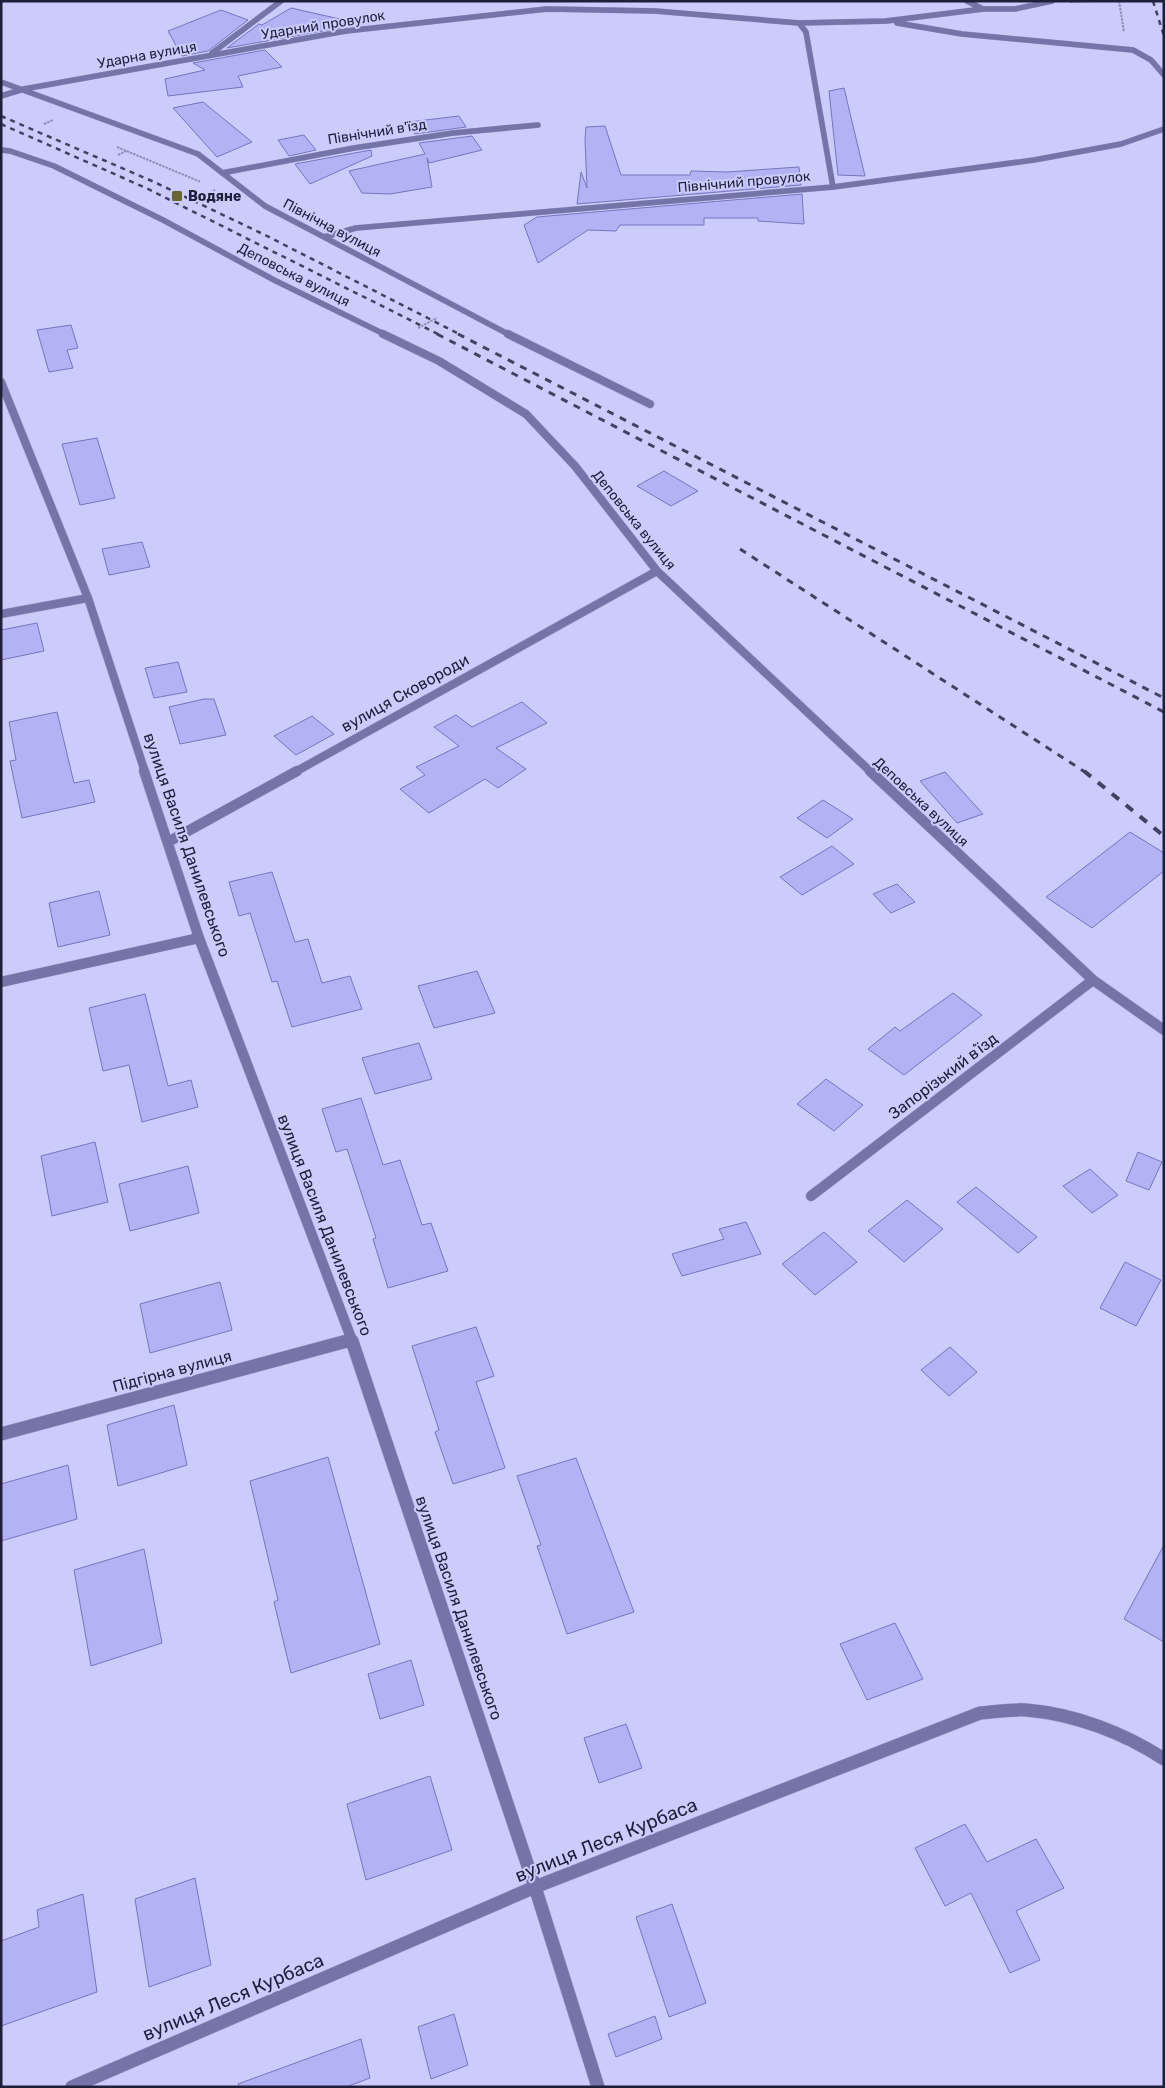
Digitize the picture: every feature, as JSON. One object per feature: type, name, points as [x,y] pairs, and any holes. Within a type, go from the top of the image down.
[{"type":"street","name":"Ударна вулиця","points":[[1,96],[24,89],[209,55],[281,1]]},
{"type":"street","points":[[967,1],[983,9]]},
{"type":"street","points":[[886,21],[983,9],[1015,9],[1052,2]]},
{"type":"street","name":"Ударний провулок","points":[[209,55],[346,31],[547,9],[655,11],[799,23],[886,21]]},
{"type":"street","points":[[886,21],[962,34],[1134,50],[1142,53],[1155,63],[1164,75]]},
{"type":"street","points":[[799,23],[806,32],[834,187]]},
{"type":"street","name":"Північна вулиця","points":[[1,82],[198,154],[265,206],[434,296],[650,404]]},
{"type":"street","name":"Північний в'їзд","points":[[222,172],[363,146],[453,133],[538,125]]},
{"type":"street","name":"Північний провулок","points":[[324,237],[356,228],[834,187],[1034,160],[1121,144],[1164,129]]},
{"type":"street","name":"Деповська вулиця","points":[[1,150],[10,151],[54,166],[163,220],[274,280],[432,358],[526,414],[575,466],[657,571],[1093,980],[1164,1030]]},
{"type":"street","name":"вулиця Василя Данилевського","points":[[1,382],[88,598],[200,938],[352,1340],[535,1887],[598,2087]]},
{"type":"street","name":"вулиця Сковороди","points":[[168,842],[657,571]]},
{"type":"street","points":[[1,614],[88,598]]},
{"type":"street","points":[[1,982],[200,938]]},
{"type":"street","name":"Запорізький вʼїзд","points":[[810,1196],[1093,980]]},
{"type":"street","name":"Підгірна вулиця","points":[[1,1434],[352,1340]]},
{"type":"street","name":"вулиця Леся Курбаса","points":[[72,2087],[535,1887],[980,1713],[1026,1710],[1072,1719],[1108,1729],[1142,1745],[1164,1759]]},
{"type":"path","points":[[1120,1],[1124,31],[1134,50]]},
{"type":"path","points":[[46,116],[56,119]]},
{"type":"path","points":[[44,124],[48,122]]},
{"type":"path","points":[[110,143],[198,180],[219,192]]},
{"type":"path","points":[[118,155],[126,151]]},
{"type":"path","points":[[204,195],[209,192]]},
{"type":"path","points":[[432,358],[426,341],[417,329],[441,316],[430,306],[434,296]]},
{"type":"building","points":[[291,8],[362,24],[227,48],[259,24],[262,25]]},
{"type":"building","points":[[221,10],[248,20],[208,51],[182,56],[168,31]]},
{"type":"building","points":[[265,50],[282,67],[238,76],[243,87],[168,96],[165,79],[205,70],[193,63]]},
{"type":"building","points":[[844,88],[865,176],[838,175],[829,91]]},
{"type":"building","points":[[203,102],[252,142],[217,157],[173,108]]},
{"type":"building","points":[[459,116],[466,127],[415,134],[409,122]]},
{"type":"building","points":[[605,126],[621,175],[690,175],[691,171],[727,172],[799,167],[801,185],[577,204],[581,172],[587,188],[586,127]]},
{"type":"building","points":[[304,135],[316,150],[289,156],[278,140]]},
{"type":"building","points":[[472,136],[482,150],[429,163],[427,158],[432,187],[390,194],[362,193],[349,171],[425,154],[419,143]]},
{"type":"building","points":[[371,150],[372,156],[310,184],[295,164]]},
{"type":"building","points":[[802,194],[804,224],[758,221],[758,218],[704,218],[704,225],[620,225],[616,231],[588,230],[538,263],[524,225],[537,217]]},
{"type":"building","points":[[71,325],[78,348],[67,350],[73,368],[49,372],[37,330]]},
{"type":"building","points":[[97,438],[115,498],[80,505],[62,444]]},
{"type":"building","points":[[664,471],[698,491],[671,506],[637,486]]},
{"type":"building","points":[[142,542],[150,567],[109,575],[102,549]]},
{"type":"building","points":[[37,623],[44,651],[1,660],[1,630]]},
{"type":"building","points":[[178,662],[187,692],[154,698],[145,668]]},
{"type":"building","points":[[204,699],[214,699],[226,735],[180,744],[169,707]]},
{"type":"building","points":[[522,702],[547,723],[496,748],[526,769],[498,788],[485,779],[429,813],[400,789],[425,775],[416,767],[459,746],[434,727],[456,715],[472,727]]},
{"type":"building","points":[[57,712],[74,783],[89,780],[95,802],[22,818],[10,761],[16,760],[9,722]]},
{"type":"building","points":[[312,716],[334,734],[296,755],[274,736]]},
{"type":"building","points":[[945,772],[983,814],[957,823],[920,781]]},
{"type":"building","points":[[823,800],[853,819],[827,838],[797,818]]},
{"type":"building","points":[[1130,832],[1164,853],[1164,871],[1092,928],[1046,897]]},
{"type":"building","points":[[832,846],[854,864],[802,895],[780,877]]},
{"type":"building","points":[[272,872],[295,942],[308,939],[322,983],[350,976],[362,1009],[292,1027],[277,981],[272,982],[250,913],[239,916],[229,882]]},
{"type":"building","points":[[897,884],[915,902],[891,913],[873,894]]},
{"type":"building","points":[[99,891],[110,935],[58,947],[49,903]]},
{"type":"building","points":[[477,971],[495,1013],[434,1028],[418,986]]},
{"type":"building","points":[[953,993],[982,1015],[904,1075],[868,1049],[895,1027],[900,1031]]},
{"type":"building","points":[[145,994],[168,1086],[191,1080],[198,1107],[142,1122],[129,1065],[103,1071],[89,1008]]},
{"type":"building","points":[[419,1043],[432,1079],[375,1094],[362,1058]]},
{"type":"building","points":[[826,1079],[863,1105],[834,1131],[797,1104]]},
{"type":"building","points":[[361,1098],[383,1165],[400,1160],[422,1225],[431,1223],[448,1271],[388,1288],[373,1239],[376,1238],[347,1149],[336,1152],[322,1109]]},
{"type":"building","points":[[95,1142],[108,1202],[52,1216],[41,1156]]},
{"type":"building","points":[[1138,1152],[1162,1162],[1149,1190],[1126,1181]]},
{"type":"building","points":[[188,1166],[199,1213],[130,1231],[119,1184]]},
{"type":"building","points":[[1090,1169],[1118,1195],[1092,1213],[1063,1186]]},
{"type":"building","points":[[976,1187],[1037,1237],[1018,1253],[957,1202]]},
{"type":"building","points":[[907,1200],[943,1229],[904,1262],[868,1231]]},
{"type":"building","points":[[746,1222],[761,1254],[682,1276],[672,1254],[724,1239],[719,1229]]},
{"type":"building","points":[[824,1232],[857,1262],[815,1295],[782,1264]]},
{"type":"building","points":[[1125,1262],[1161,1280],[1136,1326],[1100,1308]]},
{"type":"building","points":[[220,1282],[232,1330],[150,1353],[140,1304]]},
{"type":"building","points":[[476,1327],[494,1376],[476,1382],[505,1468],[453,1484],[435,1432],[439,1430],[412,1346]]},
{"type":"building","points":[[950,1347],[977,1372],[949,1396],[921,1370]]},
{"type":"building","points":[[174,1405],[187,1465],[118,1486],[107,1425]]},
{"type":"building","points":[[328,1457],[380,1644],[291,1673],[274,1602],[278,1600],[250,1481]]},
{"type":"building","points":[[576,1458],[634,1612],[567,1634],[537,1546],[541,1545],[517,1476]]},
{"type":"building","points":[[68,1465],[77,1519],[1,1541],[1,1484]]},
{"type":"building","points":[[1164,1545],[1164,1642],[1124,1619]]},
{"type":"building","points":[[144,1549],[162,1643],[91,1666],[74,1570]]},
{"type":"building","points":[[895,1623],[923,1679],[867,1700],[840,1644]]},
{"type":"building","points":[[411,1660],[424,1705],[380,1719],[368,1674]]},
{"type":"building","points":[[626,1724],[642,1768],[599,1783],[584,1738]]},
{"type":"building","points":[[430,1776],[452,1850],[366,1880],[347,1804]]},
{"type":"building","points":[[965,1824],[987,1862],[1036,1839],[1064,1888],[1016,1911],[1040,1960],[1010,1973],[971,1893],[945,1906],[915,1848]]},
{"type":"building","points":[[195,1878],[211,1965],[149,1987],[135,1899]]},
{"type":"building","points":[[83,1894],[97,1992],[1,2026],[1,1941],[39,1927],[37,1910]]},
{"type":"building","points":[[672,1904],[706,2003],[669,2017],[636,1917]]},
{"type":"building","points":[[454,2014],[468,2065],[431,2079],[418,2027]]},
{"type":"building","points":[[655,2016],[662,2039],[616,2057],[608,2034]]},
{"type":"building","points":[[361,2039],[370,2078],[346,2087],[239,2087],[238,2084]]},
{"type":"railway","points":[[1153,1],[1164,36]]},
{"type":"railway","points":[[1,116],[152,181],[265,235],[461,335]]},
{"type":"railway","points":[[1,124],[146,188],[440,335]]},
{"type":"railway","points":[[437,334],[1164,712]]},
{"type":"railway","points":[[458,334],[1164,698]]},
{"type":"railway","points":[[740,549],[1085,772]]},
{"type":"railway","points":[[1084,771],[1164,836]]},
{"type":"place","name":"Водяне","points":[[177,196]]}]
